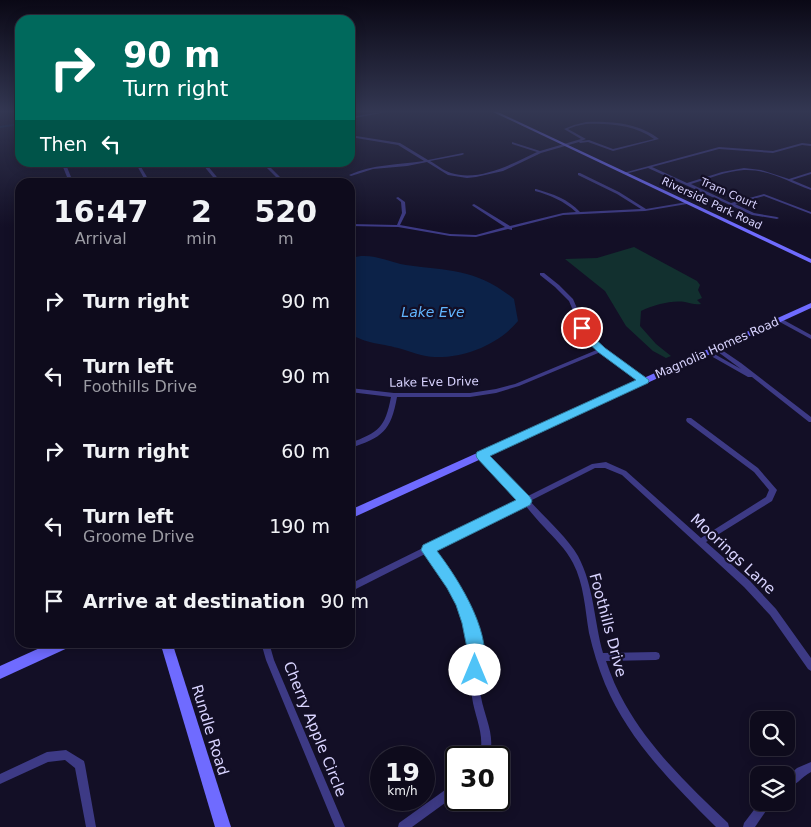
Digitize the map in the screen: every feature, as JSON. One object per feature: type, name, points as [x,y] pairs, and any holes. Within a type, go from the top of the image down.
[{"type":"street","points":[[411,151],[449,174],[476,176],[502,170],[545,151]]},
{"type":"street","points":[[536,151],[540,152]]},
{"type":"street","name":"Riverside Park Road","points":[[577,151],[811,261]]},
{"type":"street","points":[[625,174],[709,151]]},
{"type":"street","points":[[754,151],[778,151]]},
{"type":"street","points":[[351,176],[373,168],[407,165],[462,154]]},
{"type":"street","points":[[139,167],[146,178]]},
{"type":"street","points":[[207,167],[216,178]]},
{"type":"street","points":[[267,167],[278,178]]},
{"type":"street","name":"Tram Court","points":[[649,167],[753,214],[777,218]]},
{"type":"street","points":[[688,184],[743,169],[761,170],[811,189]]},
{"type":"street","points":[[788,180],[811,173]]},
{"type":"street","points":[[579,174],[618,193],[644,210]]},
{"type":"street","points":[[536,190],[567,201],[578,212]]},
{"type":"street","points":[[731,204],[764,195],[811,214]]},
{"type":"street","points":[[398,198],[403,202],[404,213],[398,226]]},
{"type":"street","points":[[355,225],[398,226],[463,236],[483,235],[562,214],[644,210],[687,203]]},
{"type":"street","points":[[474,205],[511,229]]},
{"type":"street","points":[[542,274],[558,286],[570,300],[585,333],[601,350],[644,380]]},
{"type":"street","name":"Magnolia Homes Road","points":[[355,512],[811,305]]},
{"type":"street","points":[[780,320],[811,337]]},
{"type":"street","name":"Lake Eve Drive","points":[[355,390],[394,394],[470,395],[496,391],[517,385],[601,350]]},
{"type":"street","points":[[712,350],[734,360],[811,420]]},
{"type":"street","points":[[712,350],[726,364],[760,380]]},
{"type":"street","points":[[726,364],[734,360]]},
{"type":"street","points":[[355,444],[378,433],[388,424],[391,417],[394,394]]},
{"type":"street","points":[[688,420],[756,470],[773,490],[769,499],[700,542]]},
{"type":"street","name":"Foothills Drive","points":[[482,455],[562,542],[576,561],[584,584],[600,657],[611,689],[632,727],[663,766],[724,827]]},
{"type":"street","name":"Moorings Lane","points":[[525,501],[594,466],[606,465],[624,473],[773,612],[811,666]]},
{"type":"street","points":[[355,586],[525,501]]},
{"type":"street","points":[[428,550],[452,583],[470,623],[476,648],[476,695],[486,732],[486,746]]},
{"type":"street","points":[[0,673],[55,648]]},
{"type":"street","name":"Rundle Road","points":[[168,648],[223,827]]},
{"type":"street","name":"Cherry Apple Circle","points":[[267,648],[340,827]]},
{"type":"street","points":[[600,657],[656,656]]},
{"type":"street","points":[[0,779],[47,757],[66,755],[80,765],[91,827]]},
{"type":"street","points":[[795,777],[811,767]]},
{"type":"street","points":[[403,827],[445,797]]},
{"type":"street","points":[[748,827],[760,811]]},
{"type":"green space","points":[[634,247],[697,281],[700,285],[698,290],[702,298],[697,300],[701,304],[668,302],[641,311],[640,326],[656,344],[671,356],[666,358],[653,351],[626,326],[605,291],[565,259],[597,258]]},
{"type":"water","name":"Lake Eve","points":[[367,256],[406,265],[450,270],[488,282],[514,299],[518,321],[501,336],[481,348],[446,357],[426,356],[368,342],[355,336],[355,257]]},
{"type":"route","points":[[475,670],[476,648],[470,623],[452,583],[428,550],[525,501],[482,455],[644,380],[601,350],[587,337],[582,328]]}]
